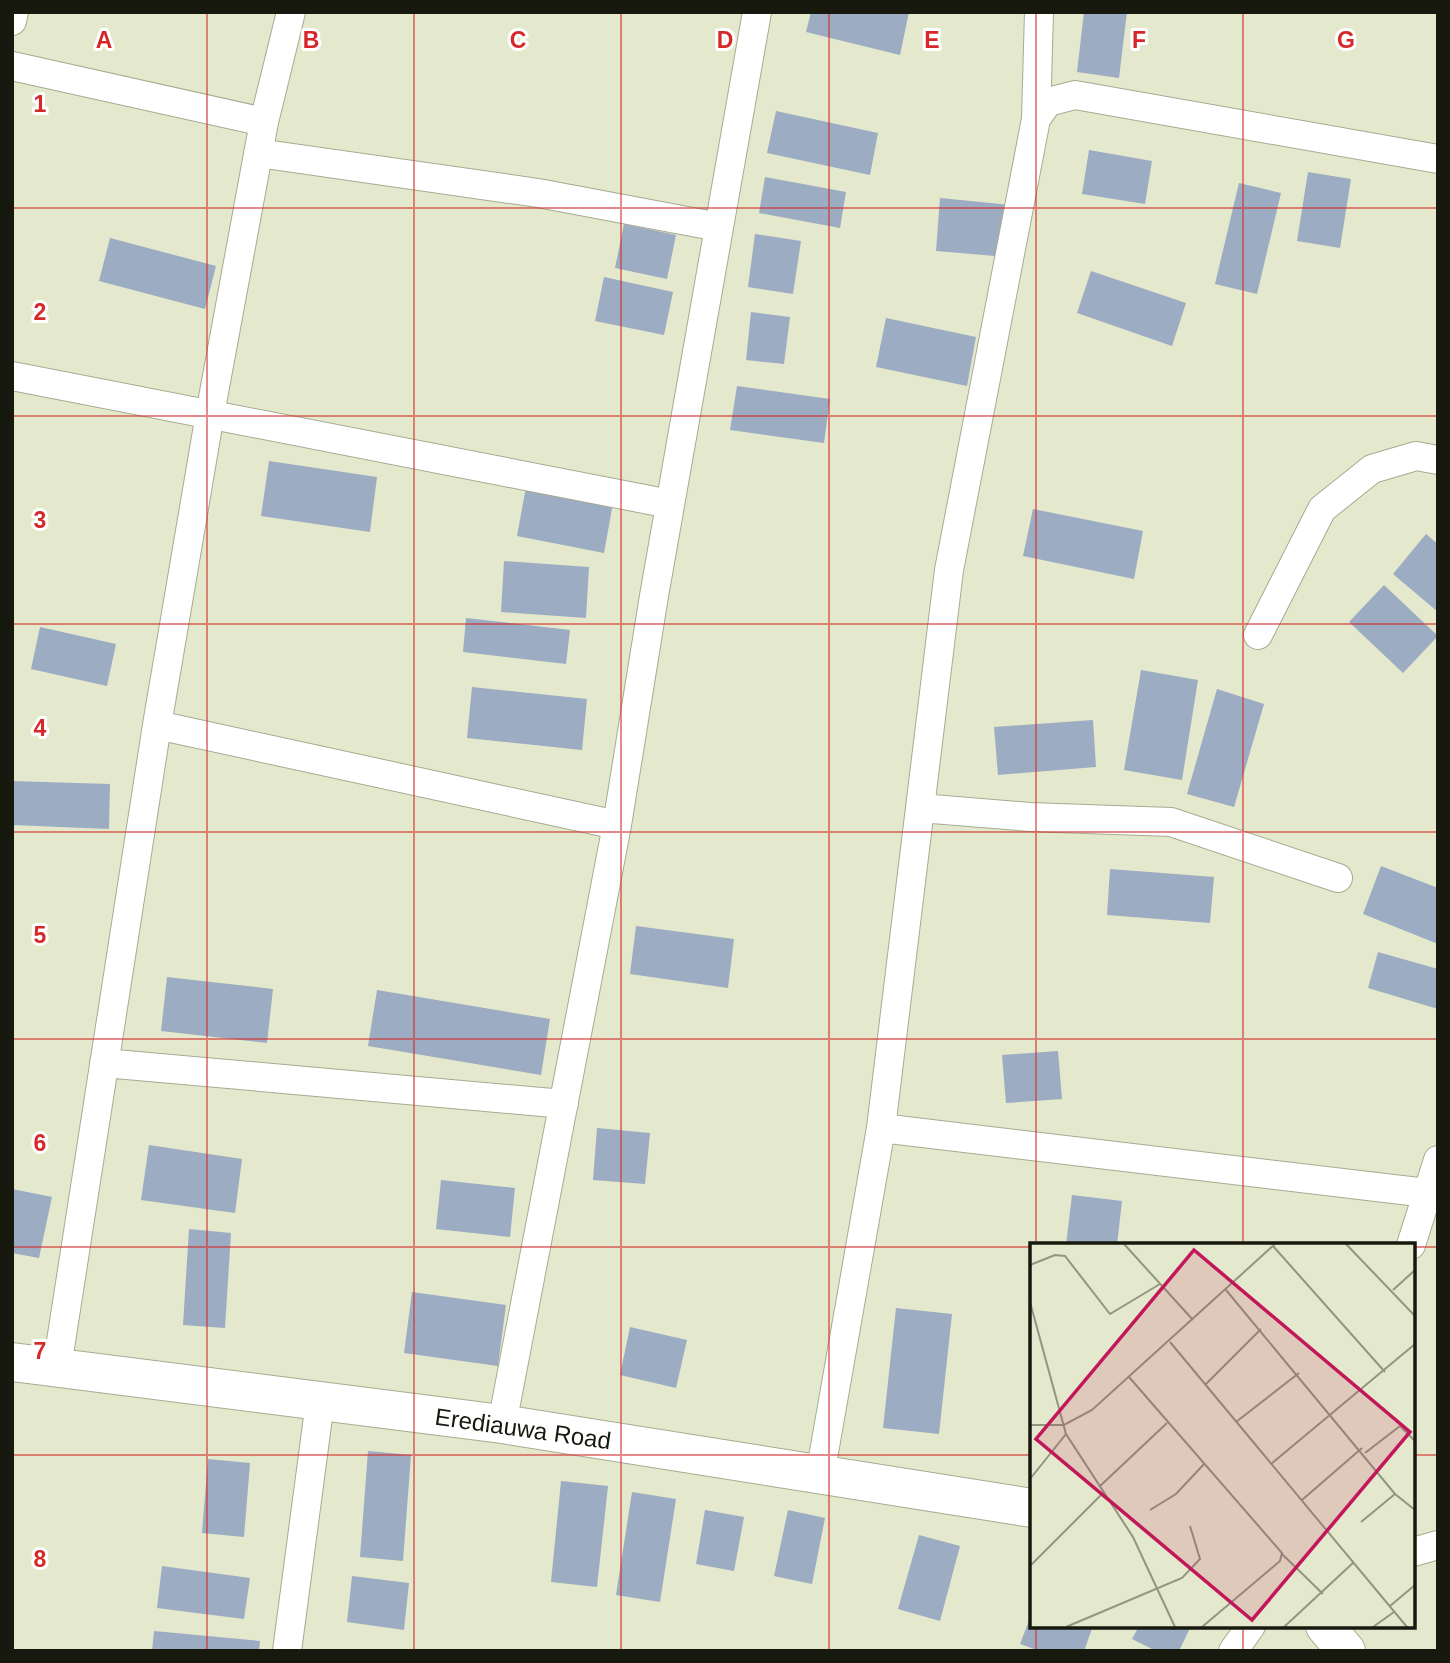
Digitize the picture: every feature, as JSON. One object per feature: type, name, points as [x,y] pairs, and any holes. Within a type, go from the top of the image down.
[{"type":"street","points":[[12,21],[14,12]]},
{"type":"street","points":[[57,1367],[157,725],[258,153],[291,12]]},
{"type":"street","points":[[502,1424],[617,825],[670,504],[757,12]]},
{"type":"street","points":[[820,1475],[881,1128],[949,570],[1035,119],[1040,12]]},
{"type":"street","points":[[12,66],[264,122]]},
{"type":"street","points":[[1035,119],[1048,102],[1075,95],[1438,159]]},
{"type":"street","points":[[258,153],[538,193],[719,227]]},
{"type":"street","points":[[12,376],[670,504]]},
{"type":"street","points":[[1258,635],[1322,509],[1372,469],[1416,456],[1438,460]]},
{"type":"street","points":[[157,725],[617,825]]},
{"type":"street","points":[[920,808],[1030,817],[1171,822],[1338,878]]},
{"type":"street","points":[[104,1063],[564,1104]]},
{"type":"street","points":[[881,1128],[1427,1193]]},
{"type":"street","points":[[1412,1243],[1438,1160]]},
{"type":"street","name":"Erediauwa Road","points":[[12,1362],[502,1424],[1030,1508]]},
{"type":"street","points":[[287,1651],[320,1402]]},
{"type":"street","points":[[1415,1551],[1438,1545]]},
{"type":"street","points":[[1234,1651],[1250,1628]]},
{"type":"street","points":[[1327,1628],[1346,1651]]},
{"type":"building","points":[[811,12],[909,12],[900,55],[806,32]]},
{"type":"building","points":[[1084,12],[1127,12],[1119,78],[1077,72]]},
{"type":"building","points":[[776,111],[878,133],[870,175],[767,153]]},
{"type":"building","points":[[1089,150],[1152,161],[1145,204],[1082,194]]},
{"type":"building","points":[[1308,172],[1351,179],[1340,248],[1297,241]]},
{"type":"building","points":[[765,177],[846,192],[840,228],[759,213]]},
{"type":"building","points":[[1239,183],[1281,193],[1257,294],[1215,284]]},
{"type":"building","points":[[940,198],[1011,205],[1007,257],[936,251]]},
{"type":"building","points":[[624,224],[676,235],[667,279],[615,268]]},
{"type":"building","points":[[755,234],[801,241],[793,294],[748,287]]},
{"type":"building","points":[[110,238],[216,266],[205,309],[99,281]]},
{"type":"building","points":[[1091,271],[1186,303],[1172,346],[1077,313]]},
{"type":"building","points":[[604,277],[673,292],[664,335],[595,321]]},
{"type":"building","points":[[751,312],[790,317],[784,364],[746,360]]},
{"type":"building","points":[[886,318],[976,337],[967,386],[876,367]]},
{"type":"building","points":[[737,386],[830,399],[824,443],[730,430]]},
{"type":"building","points":[[269,461],[377,477],[370,532],[261,516]]},
{"type":"building","points":[[526,487],[613,503],[604,553],[517,536]]},
{"type":"building","points":[[1033,509],[1143,531],[1134,579],[1023,556]]},
{"type":"building","points":[[1426,534],[1438,544],[1438,612],[1393,574]]},
{"type":"building","points":[[504,561],[589,567],[586,618],[501,612]]},
{"type":"building","points":[[1384,585],[1438,636],[1403,673],[1349,622]]},
{"type":"building","points":[[466,618],[570,630],[566,664],[463,652]]},
{"type":"building","points":[[40,627],[116,644],[107,686],[31,669]]},
{"type":"building","points":[[1141,670],[1198,680],[1182,780],[1124,770]]},
{"type":"building","points":[[472,687],[587,699],[582,750],[467,738]]},
{"type":"building","points":[[1217,689],[1264,704],[1234,807],[1187,794]]},
{"type":"building","points":[[1093,720],[1096,767],[998,775],[994,727]]},
{"type":"building","points":[[12,781],[110,784],[109,829],[12,825]]},
{"type":"building","points":[[1381,866],[1438,888],[1438,944],[1363,914]]},
{"type":"building","points":[[1110,869],[1214,877],[1210,923],[1107,915]]},
{"type":"building","points":[[636,926],[734,939],[728,988],[630,974]]},
{"type":"building","points":[[1378,952],[1438,969],[1438,1009],[1368,988]]},
{"type":"building","points":[[167,977],[273,989],[267,1043],[161,1031]]},
{"type":"building","points":[[377,990],[550,1019],[541,1075],[368,1046]]},
{"type":"building","points":[[1058,1051],[1062,1099],[1006,1103],[1002,1055]]},
{"type":"building","points":[[597,1128],[650,1133],[645,1184],[593,1180]]},
{"type":"building","points":[[149,1145],[242,1159],[235,1213],[141,1200]]},
{"type":"building","points":[[441,1180],[515,1188],[510,1237],[436,1229]]},
{"type":"building","points":[[12,1189],[52,1197],[39,1258],[12,1253]]},
{"type":"building","points":[[1072,1195],[1122,1201],[1117,1243],[1066,1243]]},
{"type":"building","points":[[189,1229],[231,1233],[225,1328],[183,1325]]},
{"type":"building","points":[[412,1292],[506,1305],[498,1366],[404,1353]]},
{"type":"building","points":[[896,1308],[952,1314],[939,1434],[883,1428]]},
{"type":"building","points":[[630,1327],[687,1340],[676,1388],[620,1375]]},
{"type":"building","points":[[368,1451],[411,1455],[403,1561],[360,1557]]},
{"type":"building","points":[[208,1459],[250,1463],[244,1537],[202,1533]]},
{"type":"building","points":[[561,1481],[608,1486],[597,1587],[551,1582]]},
{"type":"building","points":[[632,1492],[676,1499],[660,1602],[616,1595]]},
{"type":"building","points":[[705,1510],[744,1517],[734,1571],[696,1564]]},
{"type":"building","points":[[788,1510],[825,1518],[812,1584],[774,1576]]},
{"type":"building","points":[[919,1535],[960,1546],[940,1621],[898,1609]]},
{"type":"building","points":[[162,1566],[250,1578],[244,1619],[157,1608]]},
{"type":"building","points":[[352,1576],[409,1583],[404,1630],[347,1622]]},
{"type":"building","points":[[1030,1618],[1030,1628],[1092,1628],[1084,1651],[1040,1651],[1020,1644]]},
{"type":"building","points":[[1138,1628],[1190,1628],[1179,1651],[1156,1651],[1132,1639]]},
{"type":"building","points":[[154,1631],[260,1641],[259,1651],[152,1651]]}]
